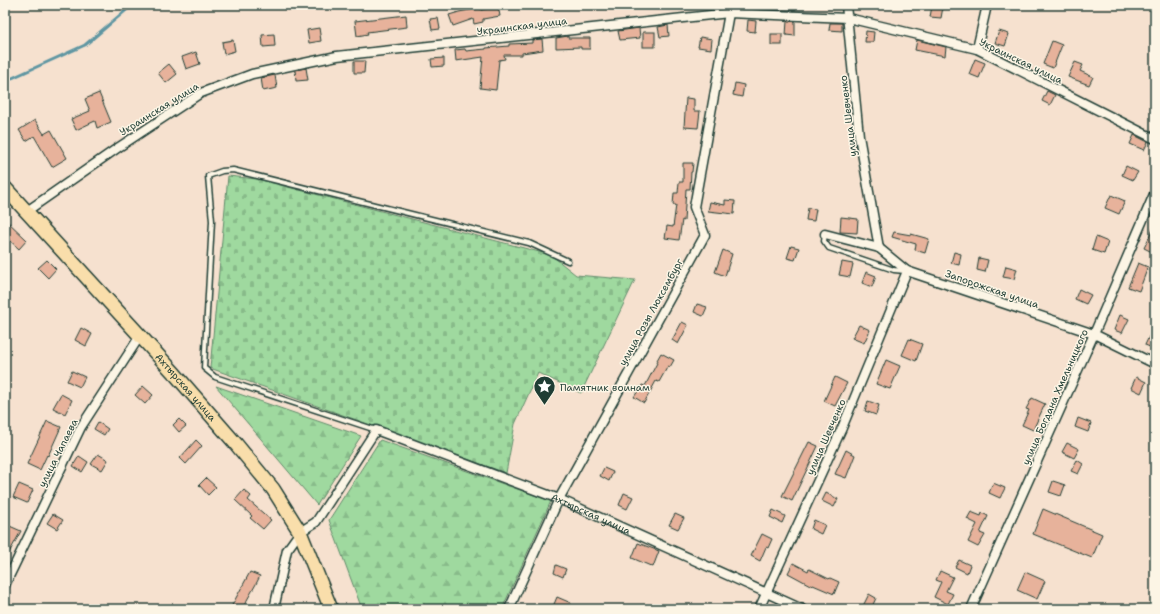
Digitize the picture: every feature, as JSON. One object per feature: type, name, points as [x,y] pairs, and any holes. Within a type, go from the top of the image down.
[{"type":"highway","name":"Ахтырская улица","points":[[5,188],[140,336],[274,489],[300,532],[331,609]]},
{"type":"street","name":"улица Шевченко","points":[[846,5],[860,136],[879,248]]},
{"type":"street","points":[[977,49],[986,5]]},
{"type":"street","name":"Украинская улица","points":[[26,211],[201,93],[252,74],[337,56],[728,9],[848,18],[977,49],[1155,139]]},
{"type":"street","name":"улица Розы Люксембург","points":[[509,609],[559,499],[705,235],[694,207],[728,9]]},
{"type":"street","name":"улица Богдана Хмельницкого","points":[[971,609],[1094,334],[1155,192]]},
{"type":"street","name":"Запорожская улица","points":[[825,234],[879,248],[907,271],[1094,334],[1155,364]]},
{"type":"street","name":"улица Шевченко","points":[[759,609],[842,428],[907,271]]},
{"type":"street","name":"улица Чапаева","points":[[5,585],[82,427],[140,336]]},
{"type":"street","points":[[274,609],[287,550],[300,532],[316,522],[376,430]]},
{"type":"street","name":"Ахтырская улица","points":[[376,430],[559,499],[802,609]]},
{"type":"lane","points":[[376,430],[215,377],[204,368],[212,221],[208,176],[222,171],[233,170],[529,243],[568,261]]},
{"type":"lane","points":[[825,234],[824,241],[829,248],[894,270],[907,271]]},
{"type":"green space","points":[[228,176],[257,179],[551,255],[576,275],[635,280],[581,393],[538,373],[515,424],[506,473],[210,368]]},
{"type":"green space","points":[[216,386],[361,436],[317,505]]},
{"type":"green space","points":[[380,440],[551,501],[502,609],[362,609],[329,520]]},
{"type":"building","points":[[498,6],[500,16],[483,19],[483,22],[474,24],[473,19],[453,26],[449,15],[480,8],[481,10]]},
{"type":"building","points":[[932,6],[943,7],[941,18],[930,17]]},
{"type":"building","points":[[406,15],[407,27],[367,32],[368,34],[357,36],[355,21]]},
{"type":"building","points":[[438,18],[440,29],[432,30],[430,19]]},
{"type":"building","points":[[748,20],[756,21],[755,32],[747,31]]},
{"type":"building","points":[[787,21],[795,21],[795,36],[786,35]]},
{"type":"building","points":[[830,23],[842,23],[842,31],[829,30]]},
{"type":"building","points":[[668,25],[669,36],[660,37],[658,27]]},
{"type":"building","points":[[319,28],[321,41],[309,43],[307,30]]},
{"type":"building","points":[[639,28],[640,38],[620,40],[618,31]]},
{"type":"building","points":[[866,31],[874,32],[873,42],[865,42]]},
{"type":"building","points":[[999,31],[1009,34],[1005,46],[995,43]]},
{"type":"building","points":[[643,32],[655,32],[655,47],[643,47]]},
{"type":"building","points":[[274,34],[275,46],[263,47],[262,35]]},
{"type":"building","points":[[771,34],[782,34],[782,45],[771,45]]},
{"type":"building","points":[[568,36],[568,38],[590,38],[590,49],[581,49],[581,47],[556,48],[556,38]]},
{"type":"building","points":[[700,37],[712,39],[711,49],[698,47]]},
{"type":"building","points":[[542,39],[543,50],[522,53],[522,55],[504,55],[505,59],[499,60],[496,90],[480,88],[483,57],[456,61],[455,50],[465,49],[466,51],[486,49],[509,46],[509,44],[532,43],[532,40]]},
{"type":"building","points":[[233,40],[235,51],[224,54],[222,42]]},
{"type":"building","points":[[917,40],[946,47],[945,56],[915,50]]},
{"type":"building","points":[[1052,41],[1062,45],[1053,68],[1043,64]]},
{"type":"building","points":[[196,52],[200,64],[186,69],[182,57]]},
{"type":"building","points":[[444,58],[444,66],[432,67],[431,59]]},
{"type":"building","points":[[975,59],[985,63],[979,78],[969,74]]},
{"type":"building","points":[[354,61],[365,61],[364,73],[354,73]]},
{"type":"building","points":[[1075,62],[1083,65],[1080,71],[1093,77],[1089,85],[1068,77]]},
{"type":"building","points":[[169,64],[177,74],[166,83],[158,73]]},
{"type":"building","points":[[306,68],[308,80],[296,81],[295,70]]},
{"type":"building","points":[[275,75],[277,88],[263,91],[261,78]]},
{"type":"building","points":[[735,83],[744,85],[742,97],[733,95]]},
{"type":"building","points":[[1047,91],[1055,95],[1050,105],[1042,101]]},
{"type":"building","points":[[99,93],[111,122],[97,128],[95,121],[76,130],[71,119],[90,111],[85,99]]},
{"type":"building","points":[[686,98],[694,99],[694,111],[700,111],[698,128],[684,127]]},
{"type":"building","points":[[35,120],[44,134],[51,130],[67,158],[52,167],[34,136],[26,141],[19,130]]},
{"type":"building","points":[[1134,135],[1148,142],[1144,150],[1130,144]]},
{"type":"building","points":[[683,163],[693,163],[690,189],[686,189],[684,221],[682,220],[679,240],[665,238],[667,226],[673,227],[676,205],[673,205],[674,193],[678,193],[679,182],[683,182]]},
{"type":"building","points":[[1126,166],[1138,172],[1133,180],[1122,175]]},
{"type":"building","points":[[1111,195],[1125,201],[1119,214],[1105,208]]},
{"type":"building","points":[[725,200],[735,201],[734,214],[708,211],[710,202],[725,205]]},
{"type":"building","points":[[808,208],[816,209],[814,221],[806,220]]},
{"type":"building","points":[[841,217],[858,219],[857,233],[840,232]]},
{"type":"building","points":[[5,219],[27,240],[19,249],[5,236]]},
{"type":"building","points":[[1155,225],[1155,246],[1152,252],[1144,248]]},
{"type":"building","points":[[894,232],[911,234],[929,239],[925,253],[915,250],[916,244],[892,237]]},
{"type":"building","points":[[1096,237],[1108,242],[1104,254],[1092,250]]},
{"type":"building","points":[[791,246],[799,248],[795,260],[787,258]]},
{"type":"building","points":[[723,250],[732,254],[725,276],[715,272]]},
{"type":"building","points":[[954,252],[961,254],[959,265],[951,263]]},
{"type":"building","points":[[979,258],[988,260],[985,272],[977,270]]},
{"type":"building","points":[[47,260],[56,269],[48,278],[38,268]]},
{"type":"building","points":[[842,262],[853,264],[850,277],[839,275]]},
{"type":"building","points":[[1138,263],[1148,267],[1139,291],[1128,287]]},
{"type":"building","points":[[1006,266],[1017,269],[1014,279],[1003,277]]},
{"type":"building","points":[[866,272],[876,276],[872,287],[862,283]]},
{"type":"building","points":[[1079,289],[1091,295],[1086,304],[1075,299]]},
{"type":"building","points":[[697,304],[707,307],[703,316],[694,312]]},
{"type":"building","points":[[1120,315],[1129,319],[1122,333],[1114,330]]},
{"type":"building","points":[[682,322],[688,325],[678,344],[672,340]]},
{"type":"building","points":[[1155,324],[1155,349],[1145,345]]},
{"type":"building","points":[[859,325],[870,330],[864,343],[852,338]]},
{"type":"building","points":[[81,328],[92,334],[86,346],[75,340]]},
{"type":"building","points":[[909,339],[922,344],[916,361],[902,355]]},
{"type":"building","points":[[661,353],[674,360],[670,367],[668,366],[659,382],[656,381],[644,403],[634,397],[642,385],[645,386]]},
{"type":"building","points":[[886,360],[900,366],[890,389],[876,384]]},
{"type":"building","points":[[72,371],[85,377],[80,387],[67,381]]},
{"type":"building","points":[[835,377],[847,383],[835,406],[824,401]]},
{"type":"building","points":[[1136,377],[1146,382],[1141,393],[1131,388]]},
{"type":"building","points":[[143,386],[153,395],[145,404],[135,395]]},
{"type":"building","points":[[61,394],[72,400],[65,414],[53,408]]},
{"type":"building","points":[[1032,398],[1045,404],[1033,430],[1022,425],[1029,410],[1026,409]]},
{"type":"building","points":[[868,401],[879,405],[876,415],[865,411]]},
{"type":"building","points":[[1078,418],[1091,423],[1088,432],[1075,427]]},
{"type":"building","points":[[179,419],[186,426],[179,432],[173,425]]},
{"type":"building","points":[[47,421],[61,427],[40,470],[27,464]]},
{"type":"building","points":[[98,422],[108,429],[104,435],[94,429]]},
{"type":"building","points":[[196,440],[202,446],[186,464],[180,458]]},
{"type":"building","points":[[809,442],[818,446],[792,501],[782,496]]},
{"type":"building","points":[[1067,443],[1079,449],[1074,458],[1062,452]]},
{"type":"building","points":[[846,450],[855,455],[846,478],[835,474]]},
{"type":"building","points":[[98,454],[108,460],[102,470],[91,464]]},
{"type":"building","points":[[79,456],[88,462],[82,472],[73,466]]},
{"type":"building","points":[[1077,460],[1083,464],[1078,474],[1071,471]]},
{"type":"building","points":[[604,468],[613,472],[609,481],[600,476]]},
{"type":"building","points":[[206,478],[216,487],[208,495],[199,485]]},
{"type":"building","points":[[1053,481],[1065,485],[1061,496],[1049,492]]},
{"type":"building","points":[[993,483],[1005,488],[1000,498],[989,493]]},
{"type":"building","points":[[19,484],[33,490],[27,503],[13,497]]},
{"type":"building","points":[[244,490],[251,496],[248,500],[271,520],[263,529],[250,518],[252,516],[235,500]]},
{"type":"building","points":[[624,493],[633,497],[627,509],[619,505]]},
{"type":"building","points":[[826,493],[838,499],[834,507],[822,501]]},
{"type":"building","points":[[1043,509],[1102,534],[1092,558],[1033,534]]},
{"type":"building","points":[[773,510],[785,516],[782,523],[770,517]]},
{"type":"building","points":[[971,512],[981,516],[982,513],[988,516],[980,533],[985,535],[978,547],[968,542],[977,524],[967,519]]},
{"type":"building","points":[[53,514],[63,520],[57,529],[47,523]]},
{"type":"building","points":[[675,514],[684,518],[678,529],[669,525]]},
{"type":"building","points":[[814,520],[825,525],[821,534],[811,529]]},
{"type":"building","points":[[5,524],[21,531],[5,560]]},
{"type":"building","points":[[762,534],[772,539],[768,548],[766,547],[760,561],[751,556]]},
{"type":"building","points":[[638,543],[659,551],[653,567],[632,558]]},
{"type":"building","points":[[959,560],[970,565],[967,573],[955,567]]},
{"type":"building","points":[[793,563],[808,571],[809,569],[829,579],[830,578],[839,582],[834,594],[813,585],[812,586],[788,573]]},
{"type":"building","points":[[556,565],[566,569],[563,577],[554,573]]},
{"type":"building","points":[[940,571],[953,577],[946,591],[953,594],[948,604],[934,597],[941,582],[936,580]]},
{"type":"building","points":[[250,572],[260,576],[256,584],[242,609],[230,609]]},
{"type":"building","points":[[1025,572],[1045,581],[1037,599],[1017,590]]},
{"type":"building","points":[[869,594],[876,598],[871,609],[863,606]]},
{"type":"building","points":[[557,597],[571,603],[568,609],[552,609]]},
{"type":"waterway","points":[[5,78],[10,79],[85,45],[132,5]]},
{"type":"place","name":"Памятник воинам","points":[[545,406]]}]
